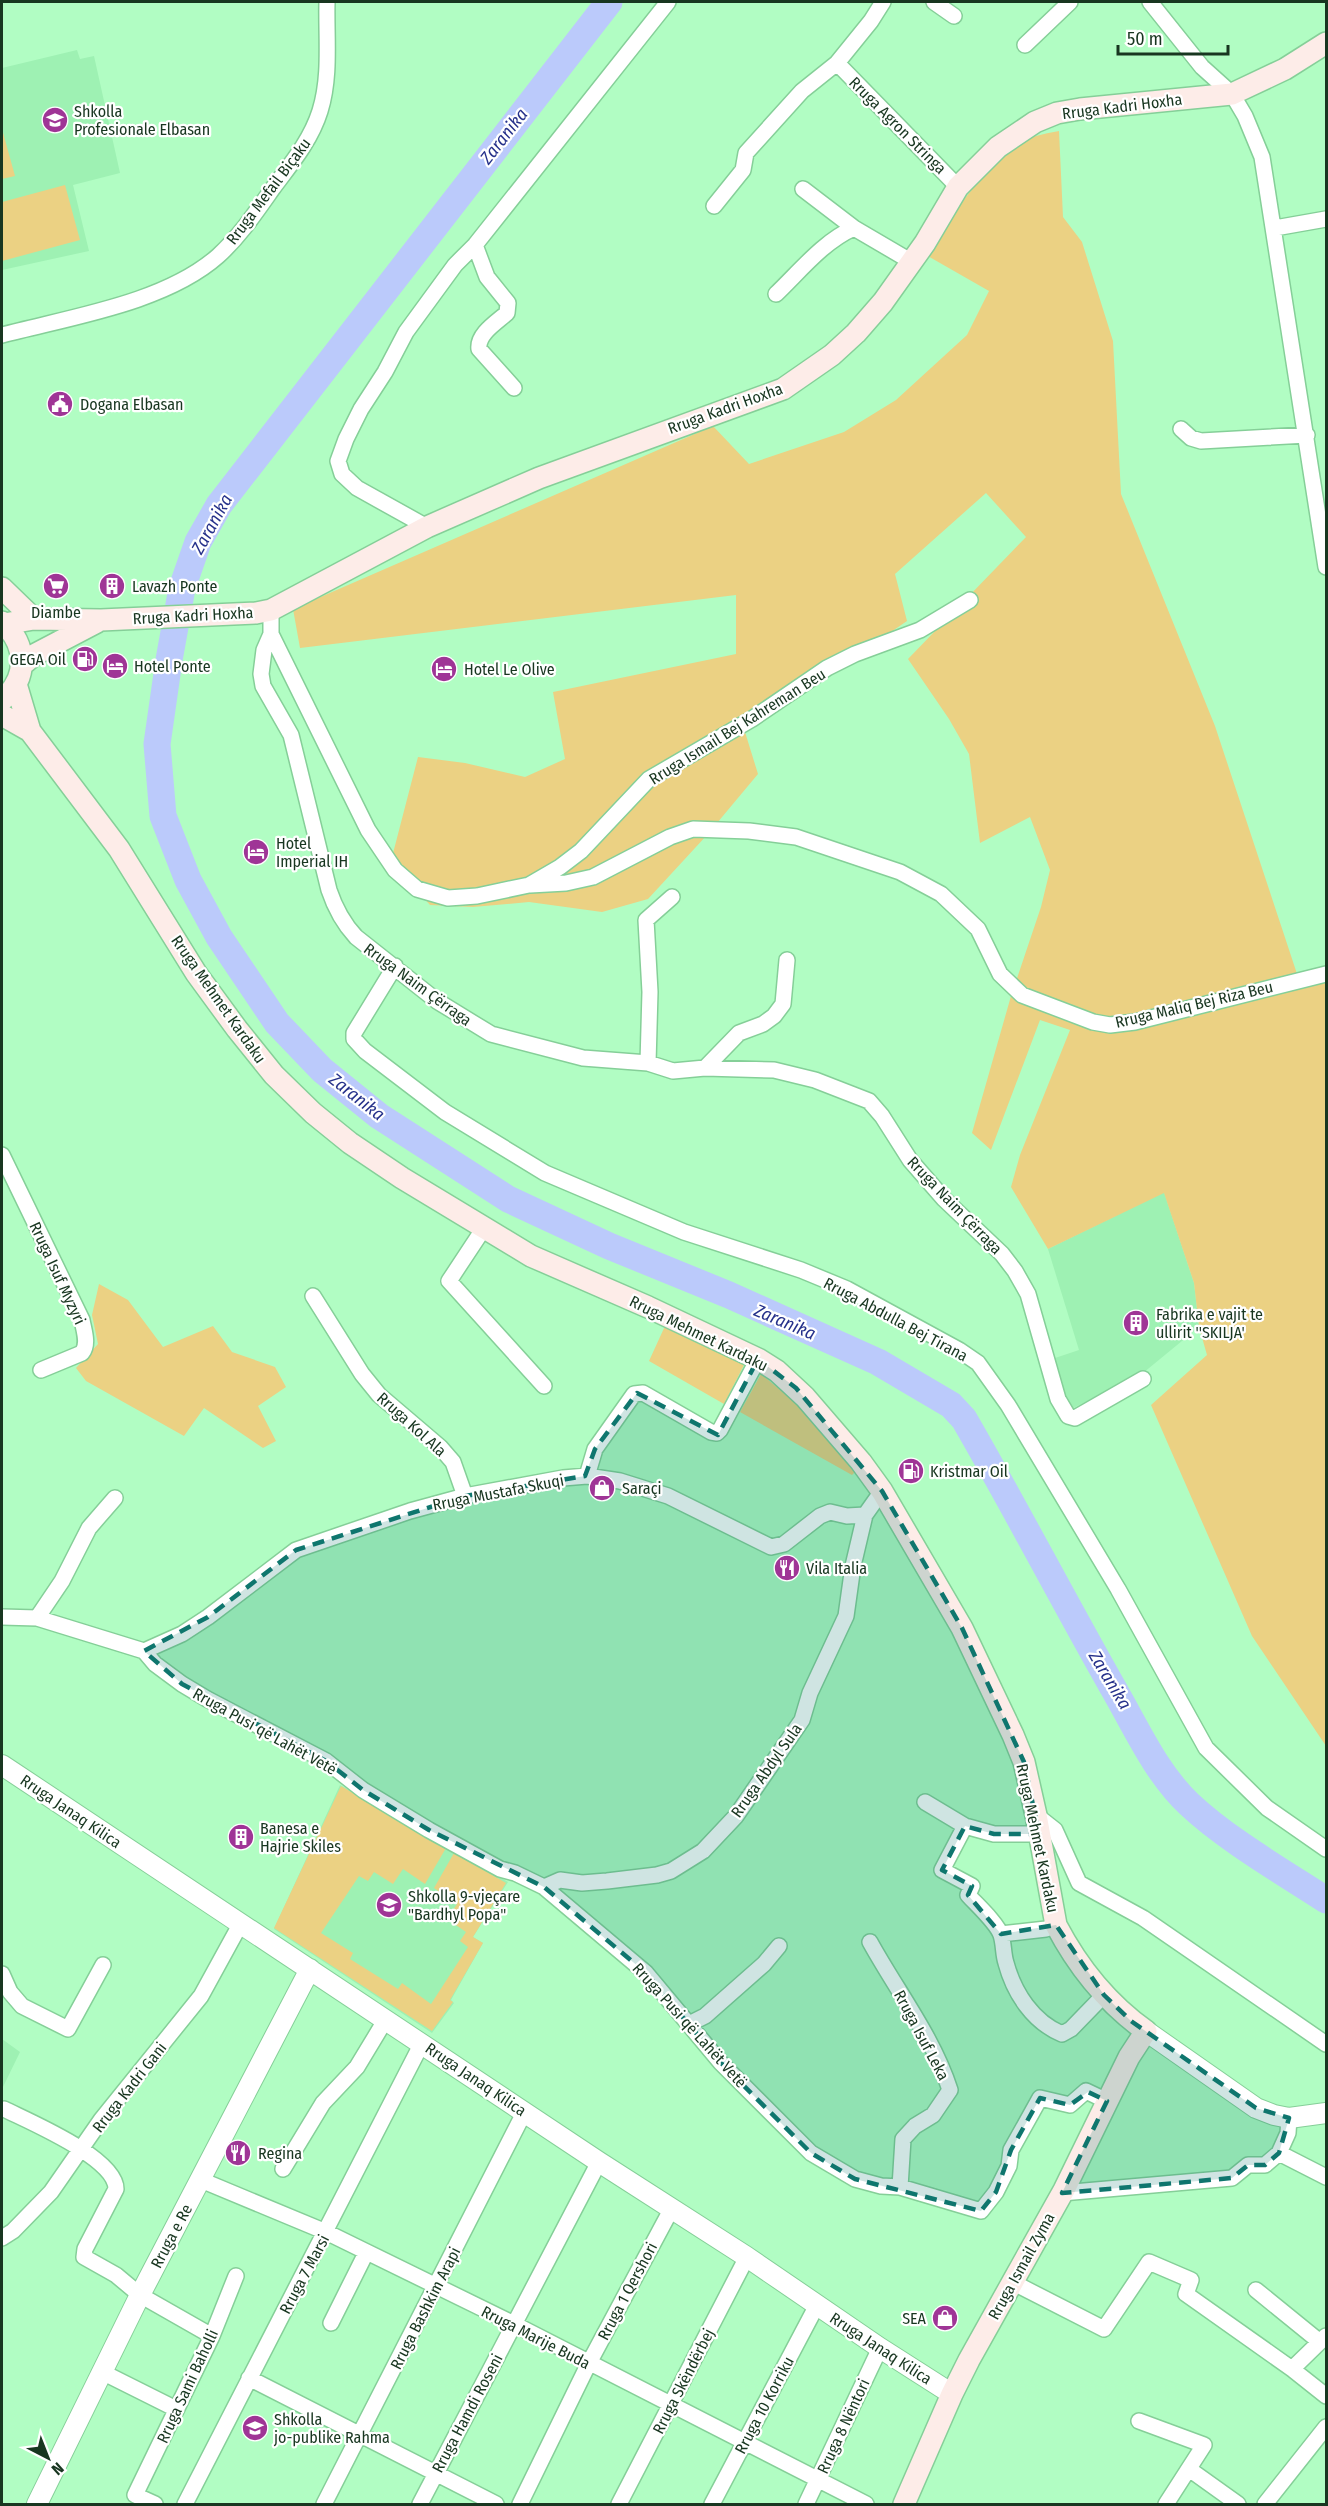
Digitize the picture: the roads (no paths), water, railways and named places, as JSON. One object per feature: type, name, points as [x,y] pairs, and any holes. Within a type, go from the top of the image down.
[{"type":"main road","name":"Rruga Kadri Hoxha","points":[[3,623],[34,619],[100,620],[264,611],[427,527],[539,478],[783,389],[832,355],[856,333],[883,302],[912,262],[958,186],[998,147],[1015,134],[1057,113],[1232,94],[1285,69],[1326,43]]},
{"type":"main road","points":[[2,588],[34,619]]},
{"type":"main road","points":[[2,593],[5,611],[3,623]]},
{"type":"main road","name":"Rruga Kadri Hoxha","points":[[2,700],[34,655],[100,620]]},
{"type":"main road","name":"Rruga Mehmet Kardaku","points":[[3,623],[18,641],[19,675],[30,731]]},
{"type":"main road","name":"Rruga Mehmet Kardaku","points":[[2,715],[30,731],[119,849],[196,973],[237,1029],[274,1075],[313,1113],[350,1143],[531,1256],[648,1307],[758,1359],[777,1371],[805,1397],[861,1462],[882,1491],[962,1628],[988,1681],[1024,1762],[1056,1925],[1066,1943],[1104,1995],[1146,2031]]},
{"type":"main road","name":"Rruga Ismail Zyma","points":[[904,2505],[952,2394],[1062,2193],[1129,2057],[1146,2031]]},
{"type":"street","name":"Rruga Mefail Biçaku","points":[[2,334],[150,295],[183,280],[219,255],[246,226],[312,135],[321,110],[324,86],[327,2]]},
{"type":"street","points":[[427,527],[357,488],[342,474],[338,460],[362,409],[406,332],[455,265],[475,245],[668,2]]},
{"type":"street","points":[[714,206],[743,170],[746,153],[802,91],[837,63],[871,21],[883,2]]},
{"type":"street","points":[[934,2],[954,16]]},
{"type":"street","points":[[1025,45],[1070,2]]},
{"type":"street","points":[[1150,2],[1202,67],[1232,94],[1245,116],[1262,157],[1275,228],[1326,567]]},
{"type":"street","name":"Rruga Agron Stringa","points":[[837,63],[958,186]]},
{"type":"street","points":[[803,189],[854,228],[912,262]]},
{"type":"street","points":[[1275,228],[1326,219]]},
{"type":"street","points":[[776,294],[841,234],[854,228]]},
{"type":"street","points":[[475,245],[487,277],[508,303],[507,313],[482,336],[478,344],[479,349],[514,388]]},
{"type":"street","points":[[1181,429],[1191,438],[1201,441],[1307,435]]},
{"type":"street","name":"Rruga Ismail Bej Kahreman Beu","points":[[264,611],[271,634],[368,830],[395,870],[417,890],[448,898],[477,896],[528,885],[560,867],[580,851],[649,778],[742,725],[827,669],[855,654],[920,630],[970,600]]},
{"type":"street","name":"Rruga Naim Çërraga","points":[[271,634],[264,650],[261,674],[263,686],[291,735],[329,890],[344,924],[356,937],[437,1001],[491,1034],[583,1058],[648,1063],[673,1071],[705,1068],[774,1070],[815,1080],[869,1101],[882,1116],[910,1160],[944,1198],[1002,1254],[1015,1271],[1028,1294],[1058,1399],[1068,1416],[1075,1418],[1143,1379]]},
{"type":"street","name":"Rruga Maliq Bej Riza Beu","points":[[528,885],[566,883],[593,878],[670,837],[693,829],[749,831],[796,837],[900,872],[922,882],[954,904],[974,924],[991,952],[1000,974],[1022,995],[1093,1022],[1110,1025],[1135,1022],[1326,974]]},
{"type":"street","points":[[648,1063],[651,992],[646,920],[672,897]]},
{"type":"street","points":[[705,1068],[739,1033],[763,1024],[783,1004],[787,960]]},
{"type":"street","name":"Rruga Abdulla Bej Tirana","points":[[395,966],[354,1032],[354,1039],[365,1052],[445,1112],[545,1173],[684,1232],[801,1270],[848,1289],[959,1350],[978,1363],[1008,1405],[1112,1579],[1206,1748],[1267,1808],[1326,1849]]},
{"type":"street","name":"Rruga Isuf Myzyri","points":[[4,1165],[82,1320],[86,1340],[82,1353],[41,1370]]},
{"type":"street","points":[[484,1228],[449,1281],[544,1386]]},
{"type":"street","name":"Rruga Kol Ala","points":[[313,1296],[362,1374],[379,1395],[433,1440],[453,1462],[465,1496]]},
{"type":"street","points":[[587,1476],[595,1449],[634,1394],[644,1393],[711,1432],[717,1432],[758,1359]]},
{"type":"street","name":"Rruga Mustafa Skuqi","points":[[144,1651],[182,1634],[208,1617],[296,1550],[389,1518],[465,1496],[563,1478],[587,1476],[620,1481],[668,1496],[771,1547],[784,1544],[820,1516],[830,1512],[847,1516],[865,1515]]},
{"type":"street","name":"Rruga Abdyl Sula","points":[[544,1887],[560,1880],[582,1883],[657,1875],[671,1871],[703,1851],[736,1816],[797,1728],[814,1684],[842,1629],[865,1515],[882,1491]]},
{"type":"street","points":[[37,1618],[68,1571],[89,1528],[115,1498]]},
{"type":"street","name":"Rruga Pusi që Lahët Vetë","points":[[2,1617],[37,1618],[144,1651],[155,1664],[190,1689],[326,1761],[363,1790],[437,1835],[500,1869],[515,1873],[544,1887],[630,1958],[721,2063],[811,2153],[855,2179],[881,2186],[900,2187],[981,2211],[1009,2166],[1011,2150],[1033,2106],[1040,2098],[1070,2105],[1086,2091],[1107,2101]]},
{"type":"street","name":"Rruga Janaq Kilica","points":[[2,1764],[525,2111],[599,2163],[747,2257],[952,2394]]},
{"type":"street","points":[[925,1802],[965,1827],[994,1834],[1037,1825],[1055,1830],[1079,1884],[1143,1918],[1326,2044]]},
{"type":"street","points":[[965,1827],[942,1870],[972,1886],[968,1895],[1000,1934],[1006,1963],[1017,1994],[1030,2010],[1053,2030],[1062,2034],[1071,2029],[1104,1995]]},
{"type":"street","name":"Rruga Kadri Gani","points":[[2,2238],[13,2231],[51,2192],[120,2096],[201,1996],[241,1923]]},
{"type":"street","points":[[1000,1934],[1046,1929],[1056,1925]]},
{"type":"street","name":"Rruga Isuf Leka","points":[[870,1942],[917,2019],[945,2073],[950,2090],[933,2115],[915,2126],[903,2139],[900,2187]]},
{"type":"street","points":[[689,2024],[705,2016],[764,1964],[779,1946]]},
{"type":"street","points":[[2,1974],[10,1992],[22,2006],[68,2029],[103,1965]]},
{"type":"street","name":"Rruga e Re","points":[[37,2505],[140,2295],[310,1969]]},
{"type":"street","points":[[283,2169],[323,2103],[357,2067],[386,2019]]},
{"type":"street","name":"Rruga Mehmet Kardaku","points":[[1146,2031],[1256,2108],[1290,2118],[1325,2110]]},
{"type":"street","name":"Rruga 7 Marsi","points":[[185,2505],[422,2043]]},
{"type":"street","points":[[4,2109],[82,2149],[110,2172],[116,2181],[116,2189],[85,2249],[84,2257],[116,2275],[140,2295],[212,2336]]},
{"type":"street","name":"Rruga Bashkim Arapi","points":[[324,2505],[525,2111]]},
{"type":"street","points":[[1062,2193],[1232,2178],[1248,2164],[1265,2165],[1279,2153],[1288,2133],[1290,2118]]},
{"type":"street","points":[[1279,2153],[1326,2178]]},
{"type":"street","name":"Rruga Hamdi Roseni","points":[[420,2505],[599,2163]]},
{"type":"street","name":"Rruga Marije Buda","points":[[201,2180],[326,2232],[744,2441],[866,2505]]},
{"type":"street","name":"Rruga 1 Qershori","points":[[520,2505],[589,2363],[672,2208]]},
{"type":"street","points":[[332,2323],[366,2253]]},
{"type":"street","name":"Rruga Skëndërbej","points":[[619,2505],[747,2257]]},
{"type":"street","points":[[1012,2282],[1104,2329],[1149,2262],[1191,2280],[1186,2294],[1292,2368],[1326,2397]]},
{"type":"street","name":"Rruga Sami Baholli","points":[[155,2505],[135,2495],[212,2336],[236,2276]]},
{"type":"street","points":[[1256,2290],[1323,2339],[1292,2368]]},
{"type":"street","name":"Rruga 10 Korriku","points":[[712,2505],[817,2305]]},
{"type":"street","name":"Rruga 8 Nëntori","points":[[806,2505],[880,2348]]},
{"type":"street","points":[[102,2372],[176,2409]]},
{"type":"street","points":[[249,2378],[496,2505]]},
{"type":"street","points":[[1139,2421],[1204,2445],[1166,2505]]},
{"type":"street","points":[[1265,2505],[1326,2427]]},
{"type":"street","points":[[1189,2469],[1238,2505]]},
{"type":"waterway","name":"Zaranika","points":[[609,2],[219,505],[198,542],[182,588],[157,744],[163,816],[188,880],[219,937],[277,1023],[322,1070],[379,1116],[508,1199],[609,1246],[729,1295],[878,1362],[951,1405],[964,1419],[1138,1732],[1166,1778],[1189,1804],[1220,1830],[1326,1900]]},
{"type":"place","name":"Shkolla Profesionale Elbasan","points":[[55,120]]},
{"type":"place","name":"Dogana Elbasan","points":[[60,404]]},
{"type":"place","name":"Diambe","points":[[56,586]]},
{"type":"place","name":"Lavazh Ponte","points":[[112,586]]},
{"type":"place","name":"GEGA Oil","points":[[85,659]]},
{"type":"place","name":"Hotel Ponte","points":[[115,666]]},
{"type":"place","name":"Hotel Le Olive","points":[[444,669]]},
{"type":"place","name":"Hotel Imperial IH","points":[[256,852]]},
{"type":"place","name":"Fabrika e vajit te ullirit ''SKILJA'","points":[[1136,1323]]},
{"type":"place","name":"Kristmar Oil","points":[[911,1471]]},
{"type":"place","name":"Saraçi","points":[[602,1488]]},
{"type":"place","name":"Vila Italia","points":[[787,1568]]},
{"type":"place","name":"Banesa e Hajrie Skiles","points":[[241,1837]]},
{"type":"place","name":"Shkolla 9-vjeçare \"Bardhyl Popa\"","points":[[389,1905]]},
{"type":"place","name":"Regina","points":[[238,2153]]},
{"type":"place","name":"SEA","points":[[945,2318]]},
{"type":"place","name":"Shkolla jo-publike Rahma","points":[[255,2428]]}]
